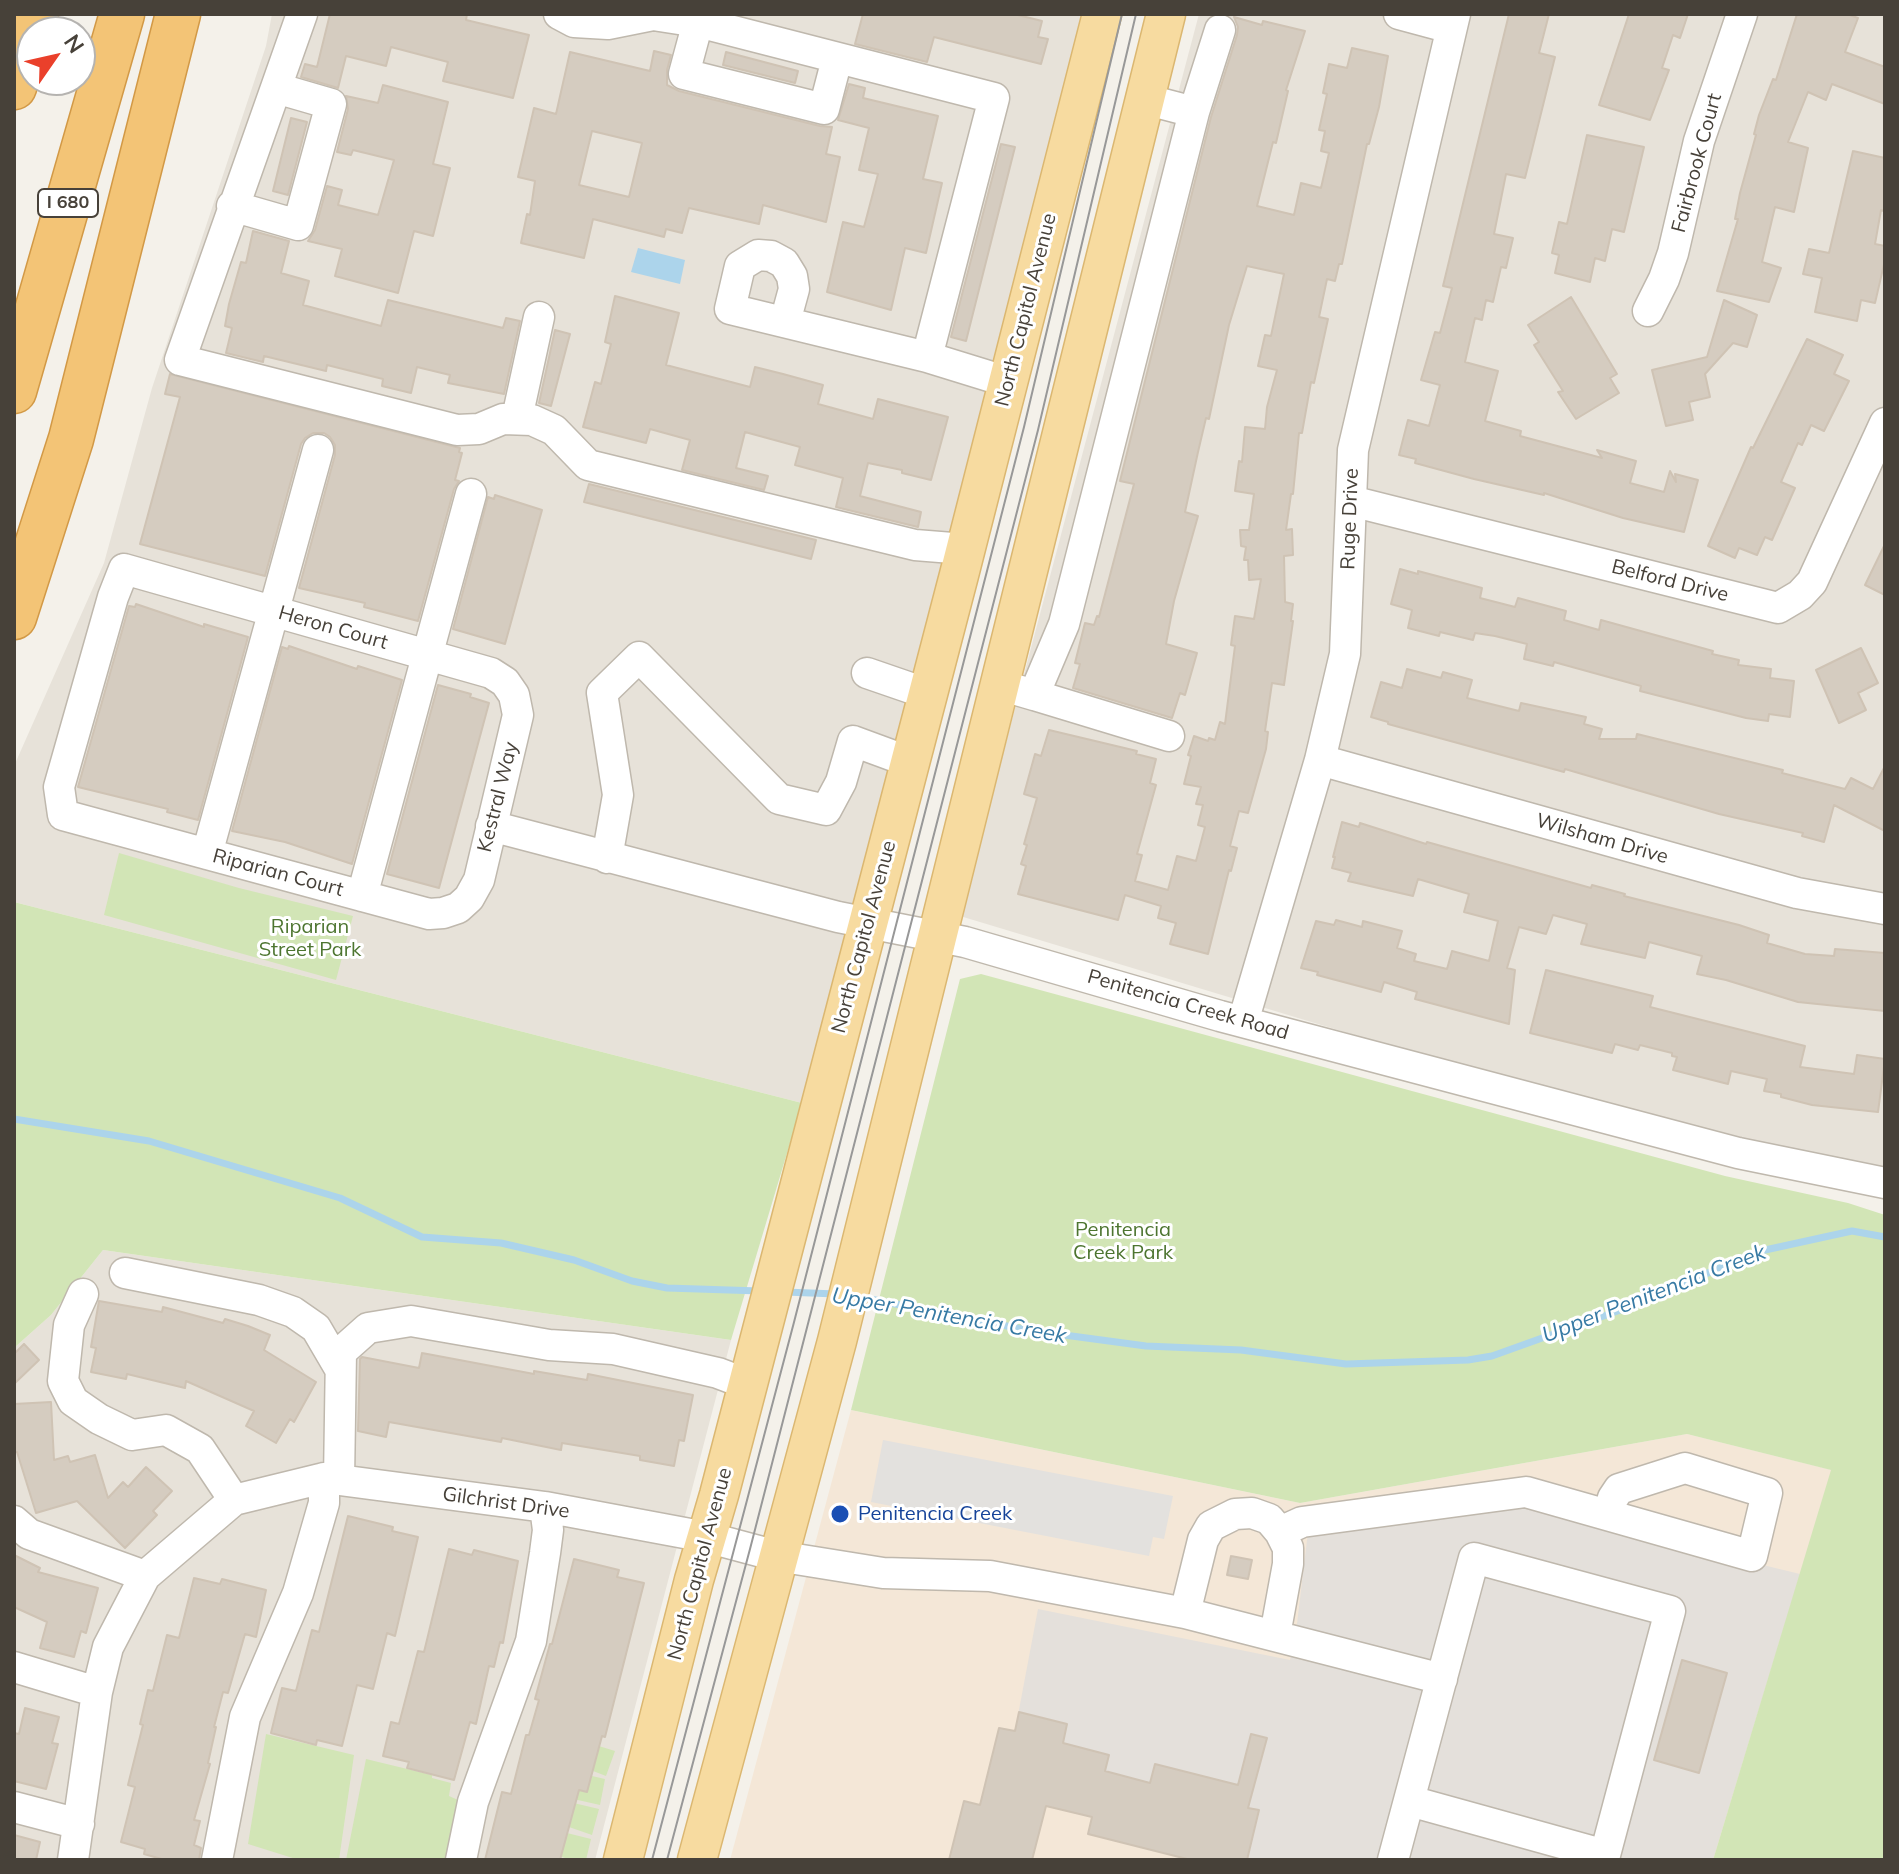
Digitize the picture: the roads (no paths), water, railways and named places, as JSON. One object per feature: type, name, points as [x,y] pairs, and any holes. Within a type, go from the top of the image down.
[{"type":"highway","points":[[14,87],[36,14]]},
{"type":"highway","name":"I 680","points":[[14,391],[122,14]]},
{"type":"highway","points":[[14,617],[71,439],[178,14]]},
{"type":"highway","points":[[131,205],[204,14]]},
{"type":"main road","points":[[697,1860],[837,1341],[937,937],[1017,690],[1144,99],[1166,14]]},
{"type":"main road","name":"North Capitol Avenue","points":[[623,1860],[1008,382],[1096,15]]},
{"type":"street","points":[[302,14],[180,360],[457,430],[479,429],[503,419],[532,420],[554,430],[588,465],[915,545],[965,549]]},
{"type":"street","points":[[559,14],[574,22],[608,24],[653,15],[698,22],[994,98],[927,357]]},
{"type":"street","points":[[1399,14],[1453,21]]},
{"type":"street","name":"Fairbrook Court","points":[[1648,311],[1673,253],[1699,141],[1742,14]]},
{"type":"street","name":"Ruge Drive","points":[[1243,1022],[1320,760],[1345,654],[1353,450],[1453,21]]},
{"type":"street","points":[[698,22],[684,74],[824,109],[837,59]]},
{"type":"street","points":[[1169,736],[1017,690],[1064,624],[1194,112],[1220,30]]},
{"type":"street","points":[[232,206],[298,225],[331,104],[276,88]]},
{"type":"street","points":[[1144,99],[1194,112]]},
{"type":"street","points":[[517,418],[539,317]]},
{"type":"street","points":[[785,322],[927,357],[1008,382]]},
{"type":"street","name":"Belford Drive","points":[[1351,501],[1778,608],[1800,595],[1812,582],[1885,423]]},
{"type":"street","points":[[207,854],[318,450]]},
{"type":"street","points":[[362,896],[471,494]]},
{"type":"street","name":"Heron Court","points":[[63,815],[59,787],[113,597],[124,569],[491,673],[505,682],[514,695],[518,715]]},
{"type":"street","points":[[607,858],[618,795],[602,693],[639,657],[779,799],[826,810],[841,782],[853,741],[910,762]]},
{"type":"street","points":[[867,673],[928,694]]},
{"type":"street","name":"Kestral Way","points":[[479,880],[518,715]]},
{"type":"street","name":"Wilsham Drive","points":[[1320,760],[1797,893],[1885,909]]},
{"type":"street","name":"Riparian Court","points":[[63,815],[429,914],[458,908],[469,898],[479,880]]},
{"type":"street","name":"Penitencia Creek Road","points":[[491,826],[607,858],[1075,972],[1243,1022],[1738,1153],[1885,1183]]},
{"type":"street","points":[[125,1273],[259,1300],[293,1312],[316,1328],[340,1369]]},
{"type":"street","points":[[83,1294],[69,1325],[63,1381],[73,1401],[99,1419],[132,1435],[166,1430],[200,1449],[234,1500]]},
{"type":"street","points":[[217,1860],[245,1717],[298,1593],[331,1479],[341,1352],[368,1328],[411,1321],[549,1345],[613,1349],[718,1373],[747,1384]]},
{"type":"street","points":[[1280,1532],[1302,1522],[1526,1492],[1752,1556],[1767,1493],[1685,1468],[1619,1489],[1608,1515]]},
{"type":"street","name":"Gilchrist Drive","points":[[73,1860],[97,1692],[108,1647],[145,1576],[234,1500],[331,1479],[545,1507],[706,1537],[777,1556],[883,1573],[990,1576],[1185,1613],[1442,1679]]},
{"type":"street","points":[[461,1860],[473,1802],[531,1641],[547,1542],[545,1507]]},
{"type":"street","points":[[1185,1613],[1203,1540],[1211,1526],[1235,1514],[1252,1513],[1269,1519],[1288,1548],[1275,1635]]},
{"type":"street","points":[[14,1521],[29,1534],[145,1576]]},
{"type":"street","points":[[1393,1860],[1474,1558],[1670,1611],[1605,1855],[1410,1801]]},
{"type":"street","points":[[14,1667],[97,1692]]},
{"type":"street","points":[[14,1807],[79,1824]]},
{"type":"water","points":[[638,248],[685,260],[680,284],[631,272]]},
{"type":"waterway","name":"Upper Penitencia Creek","points":[[14,1119],[149,1141],[340,1198],[422,1237],[501,1243],[574,1260],[632,1281],[667,1288],[760,1291]]},
{"type":"waterway","name":"Upper Penitencia Creek","points":[[860,1297],[1027,1330],[1146,1346],[1241,1350],[1346,1364],[1468,1360],[1492,1356],[1637,1304],[1756,1252],[1852,1231],[1885,1237]]},
{"type":"waterway","name":"Upper Penitencia Creek","points":[[785,1292],[836,1294]]},
{"type":"tram line","points":[[652,1860],[1024,427],[1122,14]]},
{"type":"tram line","points":[[667,1860],[1038,430],[1136,14]]},
{"type":"place","name":"Penitencia Creek","points":[[840,1514]]},
{"type":"park label","name":"Riparian Street Park","points":[[310,938]]},
{"type":"park label","name":"Penitencia Creek Park","points":[[1123,1242]]}]
